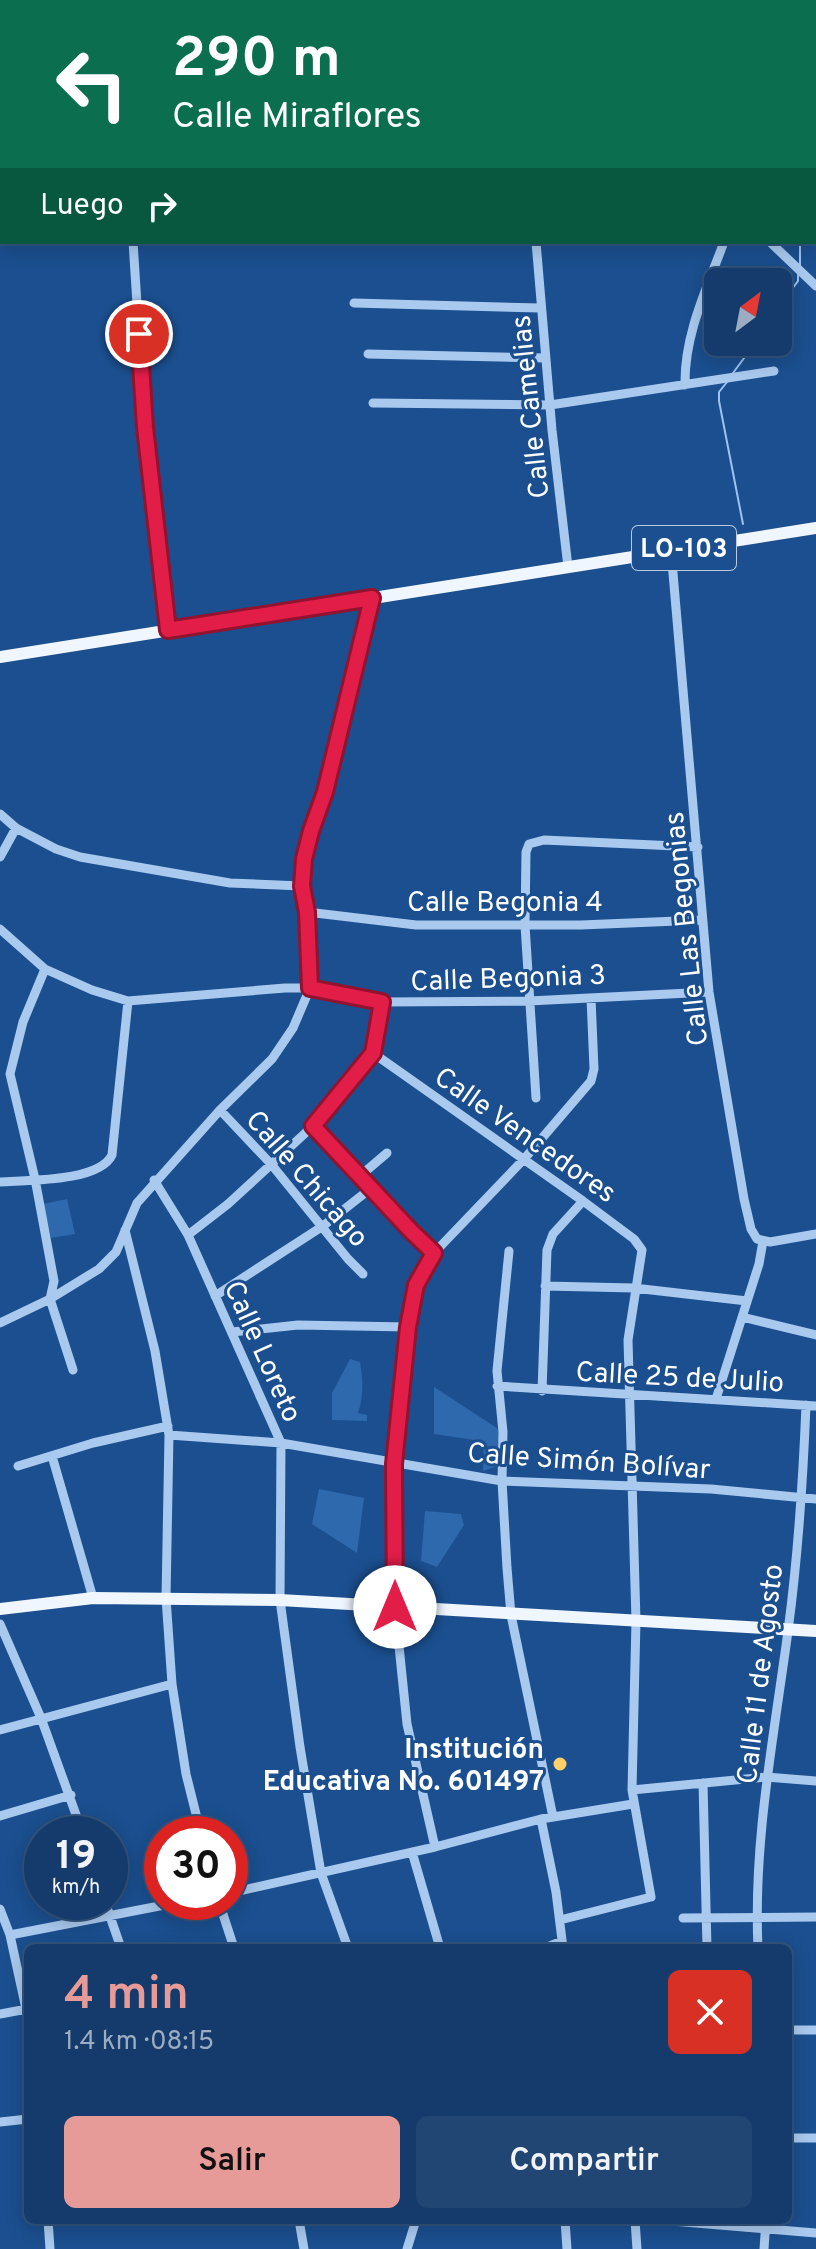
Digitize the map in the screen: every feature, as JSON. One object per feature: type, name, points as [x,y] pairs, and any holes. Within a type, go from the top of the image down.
[{"type":"main road","name":"LO-103","points":[[0,657],[816,528]]},
{"type":"main road","points":[[0,1609],[93,1598],[280,1600],[816,1631]]},
{"type":"street","points":[[133,244],[145,427],[168,630]]},
{"type":"street","name":"Calle Camelias","points":[[536,244],[540,308],[568,567]]},
{"type":"street","points":[[685,385],[685,363],[695,319],[723,244]]},
{"type":"street","points":[[772,244],[816,286]]},
{"type":"street","points":[[354,303],[540,308]]},
{"type":"street","points":[[368,354],[545,358]]},
{"type":"street","points":[[373,403],[550,405],[774,371]]},
{"type":"street","name":"Calle Las Begonias","points":[[671,550],[709,992],[744,1199],[753,1234],[763,1241]]},
{"type":"street","points":[[0,1323],[50,1299],[99,1269],[116,1252],[137,1203],[154,1180],[272,1059],[293,1028],[310,988],[307,912],[302,886],[304,859],[325,792],[372,598]]},
{"type":"street","points":[[0,814],[16,828],[56,849],[80,857],[230,883],[302,886]]},
{"type":"street","points":[[0,857],[16,828]]},
{"type":"street","points":[[536,1098],[525,925],[527,847],[532,842],[544,840],[698,847]]},
{"type":"street","name":"Calle Begonia 4","points":[[307,912],[416,925],[702,920]]},
{"type":"street","points":[[0,929],[45,969],[92,990],[128,1001],[109,1161],[91,1173],[0,1182]]},
{"type":"street","points":[[45,969],[5,1074],[35,1179],[54,1281],[50,1299],[73,1370]]},
{"type":"street","name":"Calle Begonia 3","points":[[128,1001],[310,988],[382,1002],[529,1001],[709,992]]},
{"type":"street","points":[[435,1847],[407,1724],[395,1607],[394,1464],[408,1327],[416,1285],[434,1253],[525,1158],[594,1075],[591,998]]},
{"type":"street","points":[[188,1235],[228,1204],[313,1126],[373,1053],[382,1002]]},
{"type":"street","name":"Calle Vencedores","points":[[373,1053],[525,1158],[634,1239],[641,1246],[642,1258],[634,1288]]},
{"type":"street","name":"Calle Chicago","points":[[220,1110],[271,1164],[363,1274]]},
{"type":"street","points":[[313,1126],[434,1253]]},
{"type":"street","points":[[360,1176],[387,1153]]},
{"type":"street","name":"Calle Loreto","points":[[154,1180],[188,1235],[281,1443],[280,1600],[321,1873],[347,1944]]},
{"type":"street","points":[[215,1296],[323,1226],[370,1189]]},
{"type":"street","points":[[542,1391],[547,1250],[553,1234],[583,1201]]},
{"type":"street","points":[[125,1228],[155,1351],[169,1430],[166,1598],[172,1684],[186,1774],[196,1816]]},
{"type":"street","points":[[716,1399],[759,1264],[763,1241],[816,1234]]},
{"type":"street","points":[[509,1251],[497,1386],[503,1432],[502,1481],[511,1615],[553,1817]]},
{"type":"street","points":[[545,1286],[634,1288],[747,1301]]},
{"type":"street","points":[[560,1920],[651,1897],[632,1790],[636,1621],[628,1340],[634,1288]]},
{"type":"street","points":[[742,1317],[816,1335]]},
{"type":"street","points":[[232,1332],[298,1325],[408,1327]]},
{"type":"street","name":"Calle 25 de Julio","points":[[497,1386],[811,1406]]},
{"type":"street","name":"Calle 11 de Agosto","points":[[758,1944],[766,1777],[788,1630],[811,1406]]},
{"type":"street","name":"Calle Simón Bolívar","points":[[18,1466],[93,1443],[169,1430],[281,1443],[502,1481],[711,1489],[816,1499]]},
{"type":"street","points":[[52,1456],[93,1598]]},
{"type":"street","points":[[0,1624],[41,1718],[77,1816]]},
{"type":"street","points":[[0,1730],[172,1684]]},
{"type":"street","points":[[632,1790],[766,1777],[816,1781]]},
{"type":"street","points":[[703,1783],[707,1944]]},
{"type":"street","points":[[0,1816],[71,1795]]},
{"type":"street","points":[[248,1889],[435,1847],[541,1819],[633,1804]]},
{"type":"street","points":[[541,1819],[563,1944]]},
{"type":"street","points":[[412,1852],[439,1944]]},
{"type":"street","points":[[0,1909],[10,1935],[24,2000]]},
{"type":"street","points":[[683,1918],[816,1917]]},
{"type":"street","points":[[10,1935],[81,1920]]},
{"type":"street","points":[[111,1920],[120,1944]]},
{"type":"street","points":[[225,1920],[233,1944]]},
{"type":"street","points":[[0,2014],[24,2014]]},
{"type":"street","points":[[792,2030],[816,2030]]},
{"type":"street","points":[[0,2122],[24,2119]]},
{"type":"street","points":[[792,2138],[816,2138]]},
{"type":"street","points":[[48,2224],[50,2249]]},
{"type":"street","points":[[300,2224],[304,2249]]},
{"type":"street","points":[[407,2249],[415,2224]]},
{"type":"street","points":[[565,2224],[567,2249]]},
{"type":"street","points":[[635,2224],[637,2249]]},
{"type":"street","points":[[764,2249],[766,2224],[816,2233]]},
{"type":"shaded area","points":[[67,1199],[75,1234],[51,1238],[43,1204]]},
{"type":"shaded area","points":[[350,1359],[360,1362],[362,1388],[358,1413],[367,1415],[367,1421],[332,1420],[332,1393]]},
{"type":"shaded area","points":[[434,1387],[500,1430],[498,1466],[483,1471],[481,1441],[434,1434]]},
{"type":"shaded area","points":[[319,1489],[364,1498],[357,1553],[312,1524]]},
{"type":"shaded area","points":[[425,1511],[461,1514],[464,1525],[437,1567],[421,1561]]},
{"type":"waterway","points":[[800,244],[800,265]]},
{"type":"waterway","points":[[792,289],[798,275]]},
{"type":"waterway","points":[[733,373],[746,356]]},
{"type":"waterway","points":[[727,382],[719,392],[719,401],[743,524]]},
{"type":"place","name":"Institución Educativa No. 601497","points":[[560,1764]]},
{"type":"route","points":[[139,334],[145,427],[168,630],[372,598],[325,792],[304,859],[302,886],[307,912],[310,988],[382,1002],[373,1053],[313,1126],[434,1253],[416,1285],[408,1327],[394,1464],[395,1607]]}]
